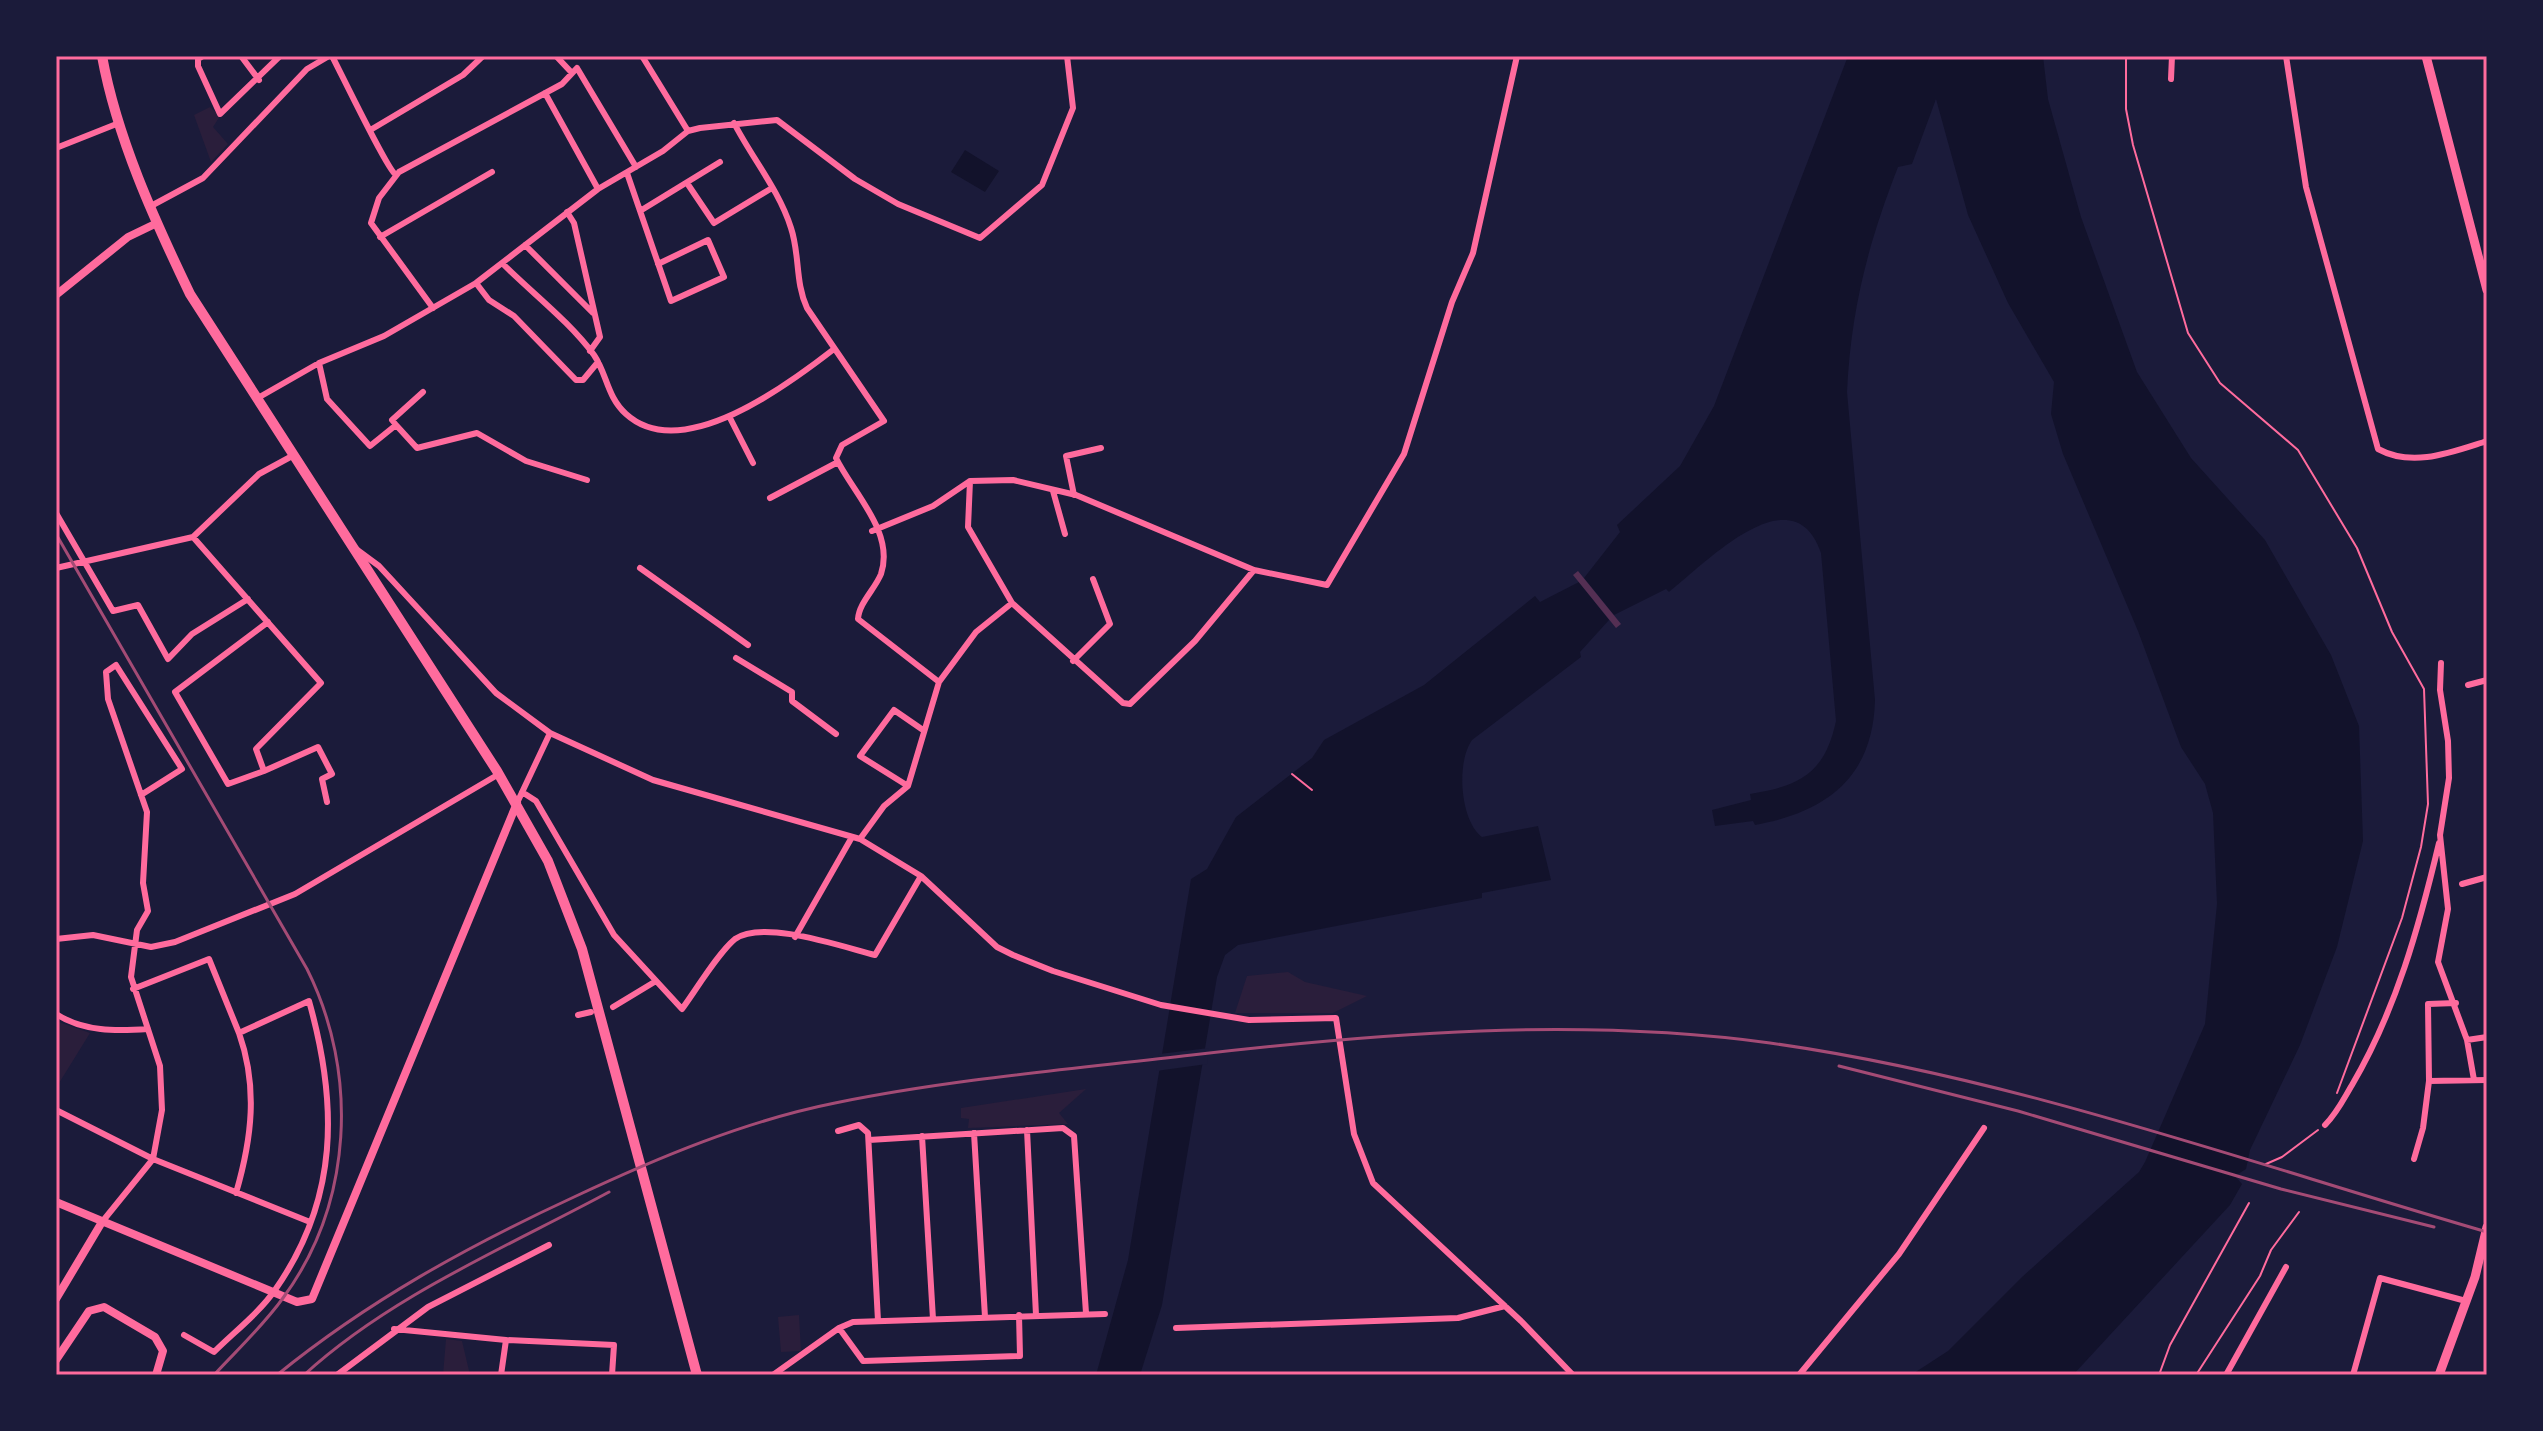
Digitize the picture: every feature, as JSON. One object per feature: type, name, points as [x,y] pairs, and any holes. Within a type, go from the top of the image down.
[{"type":"main road","points":[[2426,56],[2487,290]]},
{"type":"main road","points":[[104,57],[119,123],[157,223],[204,319],[499,774],[548,861],[582,949],[697,1375]]},
{"type":"main road","points":[[2439,1375],[2466,1301],[2487,1227]]},
{"type":"street","points":[[203,56],[198,59],[198,66],[220,114],[259,80],[280,56]]},
{"type":"street","points":[[241,56],[259,80]]},
{"type":"street","points":[[151,206],[203,178],[307,69],[330,56],[372,129],[388,170],[396,175]]},
{"type":"street","points":[[372,129],[463,75],[483,56]]},
{"type":"street","points":[[556,56],[572,73]]},
{"type":"street","points":[[642,56],[688,131]]},
{"type":"street","points":[[256,399],[319,363],[384,336],[476,283],[598,189],[663,151],[688,131],[777,120],[855,179],[898,204],[980,238],[1042,185],[1073,108],[1067,56]]},
{"type":"street","points":[[875,530],[933,506],[970,481],[1013,480],[1074,495],[1254,570],[1327,585],[1404,454],[1452,302],[1473,253],[1517,56]]},
{"type":"street","points":[[2171,79],[2172,56]]},
{"type":"street","points":[[2286,56],[2306,187],[2378,449],[2388,455],[2416,458],[2440,456],[2487,441]]},
{"type":"street","points":[[433,308],[380,237],[371,216],[379,198],[396,175],[562,84],[577,68],[586,78],[636,167]]},
{"type":"street","points":[[545,93],[598,189]]},
{"type":"street","points":[[56,148],[119,123]]},
{"type":"street","points":[[734,123],[772,188],[792,231],[798,288],[834,349],[884,421],[842,445],[836,458],[875,530],[884,562],[871,593],[859,610],[858,619],[939,682]]},
{"type":"street","points":[[640,211],[720,162]]},
{"type":"street","points":[[380,237],[492,172]]},
{"type":"street","points":[[627,173],[658,264],[671,301],[724,277],[708,240],[658,264]]},
{"type":"street","points":[[687,183],[714,223],[772,188]]},
{"type":"street","points":[[567,212],[574,223],[600,341],[590,351]]},
{"type":"street","points":[[56,295],[128,237],[157,223]]},
{"type":"street","points":[[525,245],[595,315]]},
{"type":"street","points":[[503,264],[590,351],[615,401],[641,425],[675,428],[730,418],[834,349]]},
{"type":"street","points":[[476,283],[489,300],[514,316],[576,380],[583,380],[598,362]]},
{"type":"street","points":[[319,363],[327,399],[370,446],[396,425]]},
{"type":"street","points":[[423,392],[392,420],[417,448],[477,433],[526,461],[587,480]]},
{"type":"street","points":[[730,418],[753,463]]},
{"type":"street","points":[[1074,495],[1066,456],[1101,448]]},
{"type":"street","points":[[56,568],[193,537],[259,474],[294,455]]},
{"type":"street","points":[[770,498],[838,462]]},
{"type":"street","points":[[970,481],[968,527],[1012,603],[1123,703],[1130,704],[1195,641],[1254,570]]},
{"type":"street","points":[[1053,491],[1065,534]]},
{"type":"street","points":[[56,513],[87,561],[113,611],[138,605],[168,659],[192,634],[248,599]]},
{"type":"street","points":[[193,537],[321,683],[256,749],[264,771]]},
{"type":"street","points":[[353,547],[379,566],[496,693],[550,733],[653,780],[856,838],[921,876],[1005,951],[1053,971],[1161,1005],[1219,1016],[1249,1020],[1336,1018],[1354,1134],[1373,1183],[1505,1306],[1573,1375]]},
{"type":"street","points":[[640,568],[748,645]]},
{"type":"street","points":[[1073,661],[1110,624],[1093,579]]},
{"type":"street","points":[[795,937],[856,838],[884,806],[908,786],[939,682],[976,632],[1012,603]]},
{"type":"street","points":[[268,622],[175,692],[228,784],[318,747],[332,774],[322,779],[327,802]]},
{"type":"street","points":[[736,658],[792,692],[792,701],[836,734]]},
{"type":"street","points":[[2325,1125],[2336,1114],[2380,1033],[2422,914],[2449,778],[2448,741],[2440,690],[2441,663]]},
{"type":"street","points":[[56,1299],[102,1222],[153,1159],[162,1110],[163,1086],[131,977],[137,930],[148,911],[143,883],[147,812],[141,795],[108,699],[106,672],[116,665],[182,769],[141,795]]},
{"type":"street","points":[[2468,685],[2487,680]]},
{"type":"street","points":[[908,786],[860,756],[894,710],[923,730]]},
{"type":"street","points":[[56,1202],[273,1293],[302,1303],[316,1294],[517,803],[550,733]]},
{"type":"street","points":[[56,939],[93,935],[137,945],[175,942],[295,894],[499,774]]},
{"type":"street","points":[[522,792],[536,801],[614,935],[682,1009],[734,940],[751,932],[795,937],[875,955],[921,876]]},
{"type":"street","points":[[2440,835],[2448,909],[2438,962],[2456,1003],[2474,1080]]},
{"type":"street","points":[[2462,884],[2487,877]]},
{"type":"street","points":[[133,989],[209,959],[249,1060],[253,1104],[248,1151],[236,1193]]},
{"type":"street","points":[[613,1007],[656,981]]},
{"type":"street","points":[[184,1335],[214,1352],[273,1293],[310,1222],[325,1171],[330,1104],[325,1061],[309,1001],[239,1033]]},
{"type":"street","points":[[2414,1159],[2423,1128],[2429,1081],[2428,1004],[2456,1003]]},
{"type":"street","points":[[578,1015],[591,1012]]},
{"type":"street","points":[[56,1014],[80,1026],[103,1030],[148,1029]]},
{"type":"street","points":[[2467,1040],[2487,1037]]},
{"type":"street","points":[[2429,1081],[2487,1080]]},
{"type":"street","points":[[56,1110],[153,1159],[310,1222]]},
{"type":"street","points":[[838,1131],[859,1125],[868,1133],[878,1321]]},
{"type":"street","points":[[869,1140],[1063,1128],[1074,1136],[1086,1313]]},
{"type":"street","points":[[1799,1375],[1899,1254],[1984,1128]]},
{"type":"street","points":[[1027,1130],[1036,1315]]},
{"type":"street","points":[[974,1133],[985,1317]]},
{"type":"street","points":[[922,1136],[933,1319]]},
{"type":"street","points":[[337,1375],[394,1329],[428,1307],[549,1245]]},
{"type":"street","points":[[2226,1375],[2286,1267]]},
{"type":"street","points":[[2353,1375],[2380,1278],[2466,1301]]},
{"type":"street","points":[[1176,1328],[1458,1318],[1505,1306]]},
{"type":"street","points":[[56,1360],[89,1311],[104,1307],[155,1337],[163,1351],[156,1375]]},
{"type":"street","points":[[773,1375],[839,1328],[853,1322],[1105,1314]]},
{"type":"street","points":[[839,1328],[863,1361],[1020,1356],[1019,1315]]},
{"type":"street","points":[[394,1329],[506,1340],[614,1345],[612,1375]]},
{"type":"street","points":[[501,1375],[506,1340]]},
{"type":"path","points":[[2126,56],[2126,109],[2133,145],[2188,333],[2220,383],[2298,450],[2357,548],[2392,632],[2424,689],[2428,804],[2421,847],[2402,918],[2336,1096]]},
{"type":"path","points":[[1292,774],[1312,790]]},
{"type":"path","points":[[2266,1164],[2282,1157],[2313,1134]]},
{"type":"path","points":[[2159,1375],[2170,1345],[2249,1203]]},
{"type":"path","points":[[2196,1375],[2260,1276],[2278,1239],[2299,1212]]},
{"type":"shaded area","points":[[1848,56],[2043,56],[2048,99],[2081,217],[2137,372],[2191,458],[2265,540],[2331,655],[2359,726],[2363,841],[2337,947],[2300,1045],[2250,1150],[2246,1169],[2235,1176],[2242,1184],[2230,1205],[2073,1375],[1911,1375],[1948,1351],[2022,1277],[2139,1172],[2145,1162],[2205,1024],[2217,904],[2213,813],[2205,784],[2181,747],[2138,631],[2063,454],[2051,414],[2054,382],[2008,303],[1968,215],[1936,99],[1912,164],[1898,167],[1887,195],[1863,277],[1852,333],[1847,392],[1875,700],[1866,750],[1855,770],[1824,800],[1804,811],[1755,825],[1753,821],[1715,826],[1712,810],[1751,800],[1750,794],[1783,787],[1808,774],[1825,753],[1831,739],[1836,721],[1821,553],[1808,530],[1790,521],[1770,522],[1748,531],[1669,592],[1666,589],[1614,615],[1584,578],[1620,532],[1617,525],[1680,466],[1714,406]]},
{"type":"shaded area","points":[[210,107],[220,116],[213,127],[228,144],[211,162],[194,115]]},
{"type":"shaded area","points":[[965,150],[999,171],[985,192],[951,172]]},
{"type":"shaded area","points":[[1579,582],[1609,620],[1580,652],[1581,657],[1472,740],[1462,776],[1469,818],[1482,837],[1538,826],[1551,880],[1482,893],[1482,898],[1238,945],[1225,955],[1217,977],[1162,1305],[1140,1375],[1096,1375],[1128,1260],[1191,879],[1207,869],[1236,817],[1312,758],[1324,740],[1424,685],[1535,596],[1540,602]]},
{"type":"shaded area","points":[[1288,972],[1305,982],[1367,996],[1333,1013],[1235,1013],[1247,976]]},
{"type":"shaded area","points":[[56,1021],[90,1033],[56,1088]]},
{"type":"shaded area","points":[[1086,1089],[1059,1113],[1068,1124],[968,1128],[969,1119],[961,1118],[961,1108]]},
{"type":"shaded area","points":[[799,1315],[801,1351],[781,1352],[778,1317]]},
{"type":"shaded area","points":[[446,1339],[462,1341],[470,1375],[443,1375]]},
{"type":"pier","points":[[1209,1048],[1207,1064],[1156,1071],[1159,1054]]},
{"type":"building","points":[[1578,571],[1621,624],[1616,628],[1573,575]]},
{"type":"railway","points":[[56,534],[307,969],[324,1009],[335,1051],[341,1094],[341,1137],[335,1180],[324,1221],[306,1261],[283,1298],[214,1375]]},
{"type":"railway","points":[[277,1375],[347,1323],[457,1255],[637,1168],[768,1120],[835,1103],[968,1081],[1264,1047],[1408,1035],[1481,1031],[1626,1031],[1770,1043],[1861,1058],[1952,1077],[2132,1125],[2487,1232]]},
{"type":"railway","points":[[1839,1066],[2018,1111],[2281,1189],[2434,1227]]},
{"type":"railway","points":[[304,1375],[338,1347],[411,1297],[609,1192]]}]
